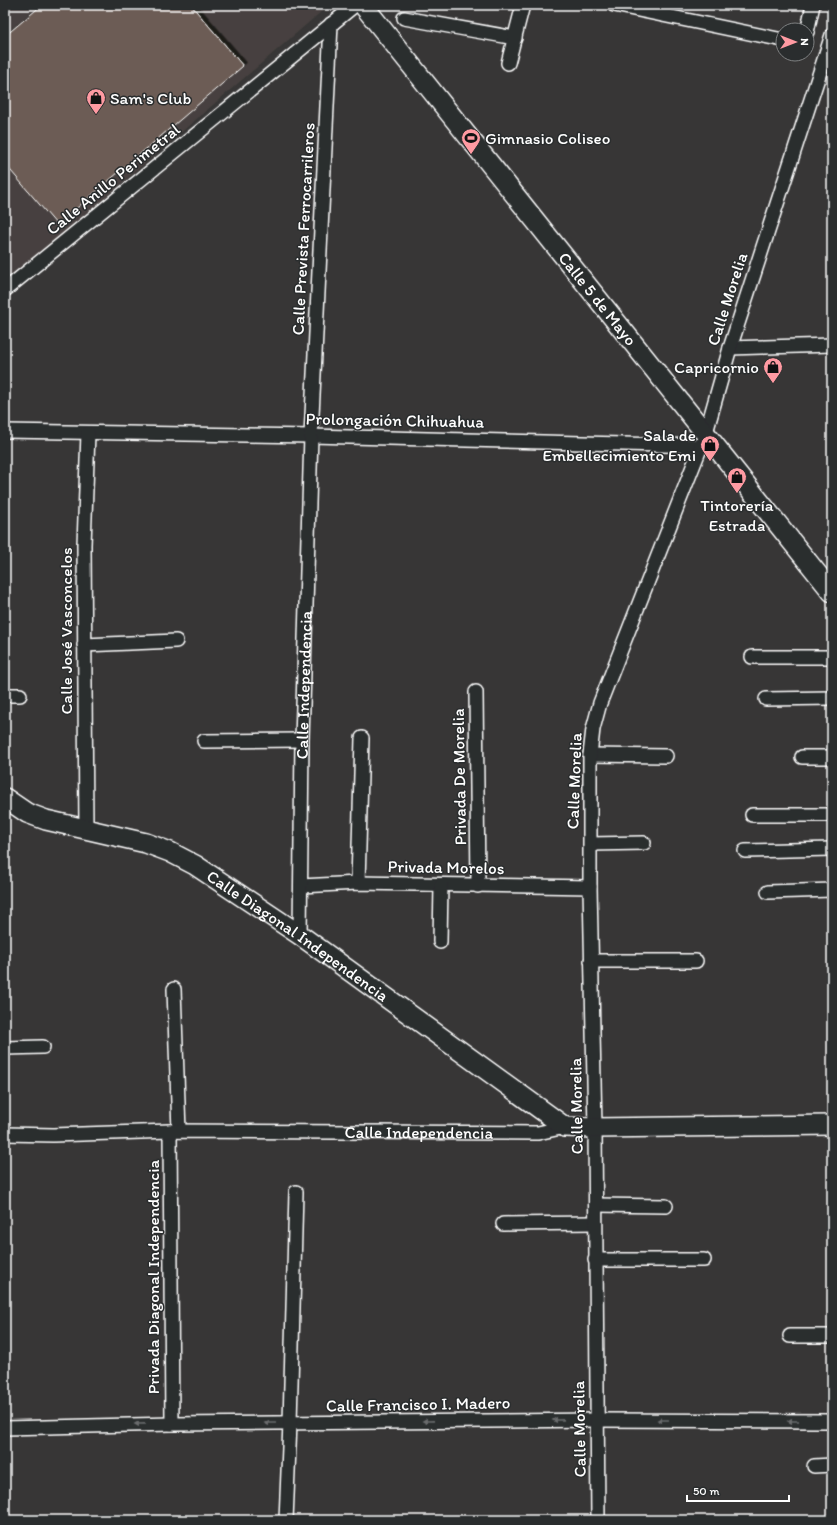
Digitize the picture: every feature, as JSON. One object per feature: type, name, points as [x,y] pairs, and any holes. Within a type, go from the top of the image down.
[{"type":"main road","name":"Calle 5 de Mayo","points":[[363,5],[704,441],[832,592]]},
{"type":"main road","name":"Calle Diagonal Independencia","points":[[5,798],[27,813],[46,820],[62,825],[146,843],[170,852],[195,865],[300,935],[565,1127]]},
{"type":"main road","name":"Calle Independencia","points":[[565,1127],[595,1128],[832,1125]]},
{"type":"street","name":"Calle Anillo Perimetral","points":[[5,290],[355,5]]},
{"type":"street","points":[[508,63],[523,5]]},
{"type":"street","points":[[614,5],[775,38]]},
{"type":"street","points":[[809,22],[812,5]]},
{"type":"street","points":[[404,18],[515,38]]},
{"type":"street","name":"Calle Prevista Ferrocarrileros","points":[[311,436],[331,24]]},
{"type":"street","name":"Calle Morelia","points":[[598,1520],[595,1260],[596,1205],[590,887],[590,755],[593,729],[600,703],[704,441],[730,348],[832,35]]},
{"type":"street","points":[[730,348],[832,345]]},
{"type":"street","points":[[5,431],[88,433]]},
{"type":"street","name":"Prolongación Chihuahua","points":[[88,433],[704,441]]},
{"type":"street","name":"Calle José Vasconcelos","points":[[86,829],[84,545],[88,433]]},
{"type":"street","name":"Calle Independencia","points":[[300,935],[302,740],[311,436]]},
{"type":"street","points":[[84,645],[176,642]]},
{"type":"street","points":[[752,657],[832,657]]},
{"type":"street","name":"Privada De Morelia","points":[[476,692],[478,886]]},
{"type":"street","points":[[5,695],[20,695]]},
{"type":"street","points":[[766,698],[832,698]]},
{"type":"street","points":[[358,882],[362,738]]},
{"type":"street","points":[[204,741],[302,740]]},
{"type":"street","points":[[590,755],[666,756]]},
{"type":"street","points":[[802,757],[832,757]]},
{"type":"street","points":[[752,815],[832,815]]},
{"type":"street","points":[[590,844],[644,843]]},
{"type":"street","points":[[745,851],[832,849]]},
{"type":"street","name":"Privada Morelos","points":[[301,886],[358,882],[478,886],[590,887]]},
{"type":"street","points":[[440,942],[441,885]]},
{"type":"street","points":[[768,892],[832,890]]},
{"type":"street","points":[[591,961],[696,961]]},
{"type":"street","name":"Privada Diagonal Independencia","points":[[172,1424],[175,1131],[174,989]]},
{"type":"street","points":[[5,1048],[43,1047]]},
{"type":"street","name":"Calle Independencia","points":[[5,1134],[53,1135],[175,1131],[538,1133],[565,1127]]},
{"type":"street","points":[[286,1520],[296,1192]]},
{"type":"street","points":[[596,1205],[666,1206]]},
{"type":"street","points":[[503,1224],[595,1223]]},
{"type":"street","points":[[595,1260],[704,1260]]},
{"type":"street","points":[[790,1336],[832,1336]]},
{"type":"street","name":"Calle Francisco I. Madero","points":[[5,1428],[172,1424],[597,1420],[832,1421]]},
{"type":"street","points":[[814,1466],[832,1465]]},
{"type":"shaded area","name":"Sam's Club","points":[[5,5],[329,5],[5,284]]},
{"type":"building","name":"Sam's Club","points":[[42,5],[191,5],[243,66],[57,225],[5,164],[5,36]]},
{"type":"place","name":"Sam's Club","points":[[96,115]]},
{"type":"place","name":"Gimnasio Coliseo","points":[[471,155]]},
{"type":"place","name":"Capricornio","points":[[773,384]]},
{"type":"place","name":"Sala de Embellecimiento Emi","points":[[710,462]]},
{"type":"place","name":"Tintorería Estrada","points":[[737,494]]}]
